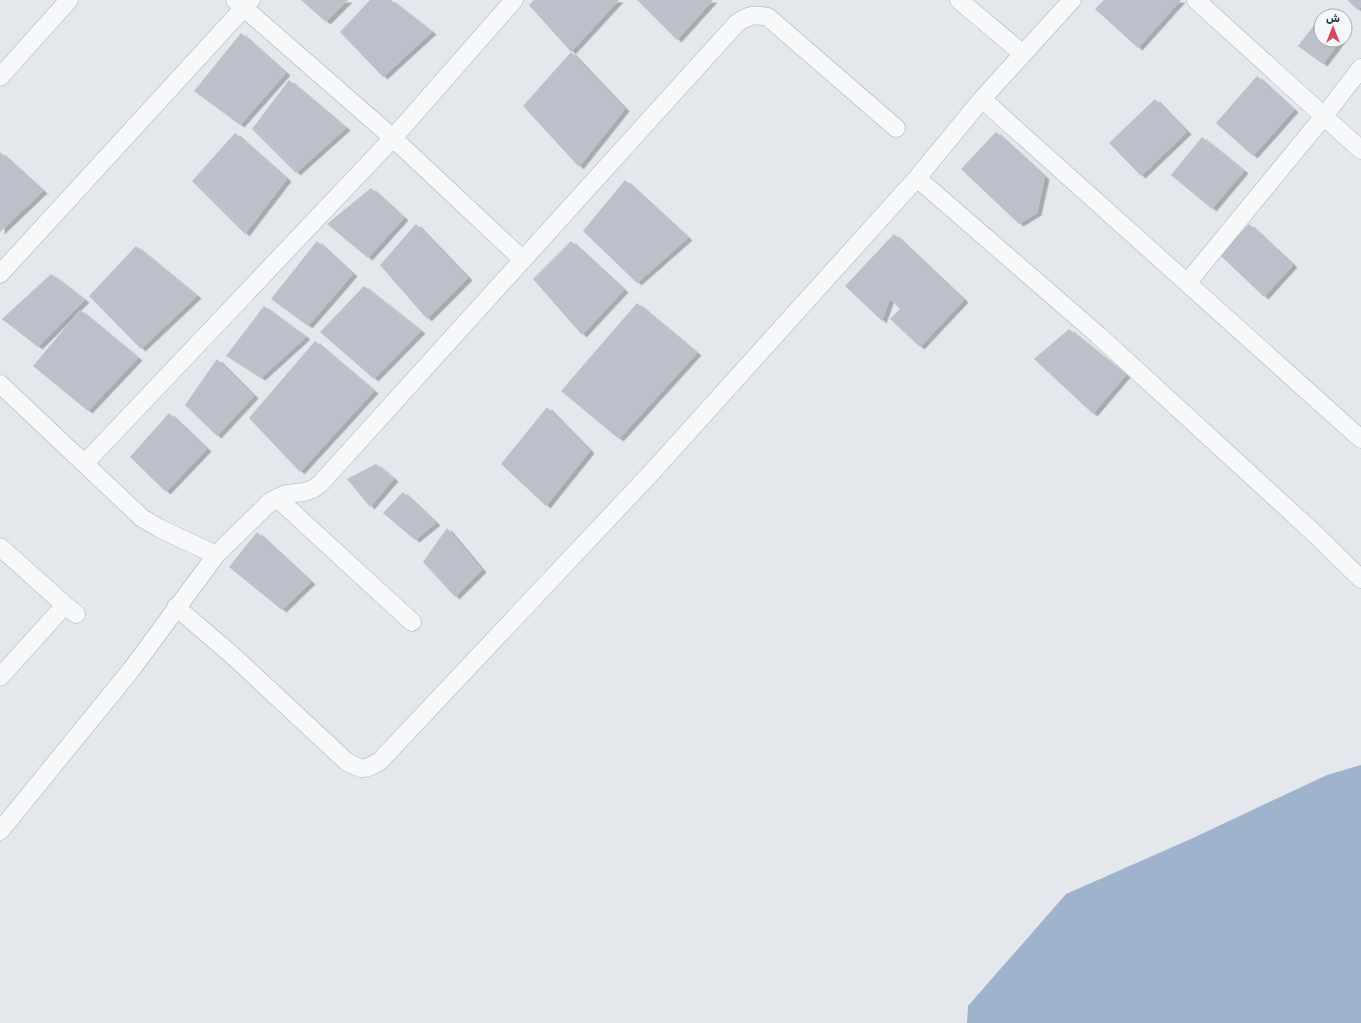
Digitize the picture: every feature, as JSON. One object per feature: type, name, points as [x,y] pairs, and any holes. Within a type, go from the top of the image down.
[{"type":"street","points":[[0,77],[69,0]]},
{"type":"street","points":[[84,463],[393,138],[514,0]]},
{"type":"street","points":[[959,0],[1023,54]]},
{"type":"street","points":[[176,607],[232,655],[346,761],[356,767],[367,769],[380,761],[652,472],[917,178],[982,99],[1072,0]]},
{"type":"street","points":[[1196,0],[1361,150]]},
{"type":"street","points":[[0,274],[243,3],[393,138],[523,260]]},
{"type":"street","points":[[1,828],[131,670],[176,607],[216,555],[269,503],[286,494],[304,492],[313,489],[320,484],[737,23],[746,17],[758,15],[768,17],[896,128]]},
{"type":"street","points":[[1187,283],[1324,116],[1361,68]]},
{"type":"street","points":[[982,99],[1361,439]]},
{"type":"street","points":[[917,178],[1104,340],[1314,533],[1361,579]]},
{"type":"street","points":[[0,384],[142,518],[159,528],[216,555]]},
{"type":"street","points":[[277,498],[412,622]]},
{"type":"street","points":[[0,547],[71,610],[0,677]]},
{"type":"water","points":[[1361,765],[1361,1023],[967,1023],[968,1006],[1066,894],[1193,838],[1327,775]]},
{"type":"building","points":[[301,0],[348,0],[326,22]]},
{"type":"building","points":[[370,0],[391,0],[432,32],[383,77],[340,32]]},
{"type":"building","points":[[534,0],[619,0],[571,52],[529,5]]},
{"type":"building","points":[[637,0],[713,0],[677,40]]},
{"type":"building","points":[[1104,0],[1181,0],[1138,48],[1095,9]]},
{"type":"building","points":[[1347,0],[1361,0],[1361,7],[1358,10]]},
{"type":"building","points":[[1313,26],[1313,48],[1335,48],[1323,64],[1298,46]]},
{"type":"building","points":[[241,33],[286,73],[240,125],[194,91]]},
{"type":"building","points":[[571,52],[625,109],[579,167],[523,106]]},
{"type":"building","points":[[1257,76],[1294,110],[1253,156],[1216,123]]},
{"type":"building","points":[[289,80],[346,128],[296,173],[252,129]]},
{"type":"building","points":[[1155,99],[1187,132],[1141,176],[1109,143]]},
{"type":"building","points":[[996,132],[1045,177],[1037,213],[1019,224],[961,169]]},
{"type":"building","points":[[235,133],[287,179],[245,234],[192,181]]},
{"type":"building","points":[[1202,137],[1244,171],[1212,209],[1171,175]]},
{"type":"building","points":[[0,152],[43,191],[0,232]]},
{"type":"building","points":[[625,180],[688,238],[637,283],[583,231]]},
{"type":"building","points":[[371,188],[404,218],[368,258],[327,224]]},
{"type":"building","points":[[416,224],[468,278],[427,319],[380,265]]},
{"type":"building","points":[[1249,224],[1293,265],[1264,297],[1220,255]]},
{"type":"building","points":[[894,234],[964,300],[920,347],[890,319],[900,309],[890,299],[882,321],[845,286]]},
{"type":"building","points":[[317,241],[353,274],[308,326],[271,299]]},
{"type":"building","points":[[571,241],[624,290],[582,335],[533,279]]},
{"type":"building","points":[[136,246],[197,296],[141,349],[89,296]]},
{"type":"building","points":[[51,274],[85,300],[38,347],[2,319]]},
{"type":"building","points":[[364,286],[421,331],[374,379],[320,332]]},
{"type":"building","points":[[637,303],[697,353],[619,439],[561,391]]},
{"type":"building","points":[[264,306],[306,337],[261,378],[226,356]]},
{"type":"building","points":[[80,310],[138,358],[88,411],[33,366]]},
{"type":"building","points":[[1069,329],[1126,375],[1093,414],[1034,359]]},
{"type":"building","points":[[315,341],[374,391],[300,472],[249,418]]},
{"type":"building","points":[[217,359],[254,396],[217,436],[185,405]]},
{"type":"building","points":[[547,407],[590,451],[546,506],[501,464]]},
{"type":"building","points":[[169,413],[207,449],[166,492],[130,457]]},
{"type":"building","points":[[376,464],[394,479],[370,507],[347,479]]},
{"type":"building","points":[[403,492],[436,523],[415,540],[383,513]]},
{"type":"building","points":[[447,528],[482,570],[455,597],[423,562]]},
{"type":"building","points":[[257,532],[311,582],[282,610],[229,567]]}]
